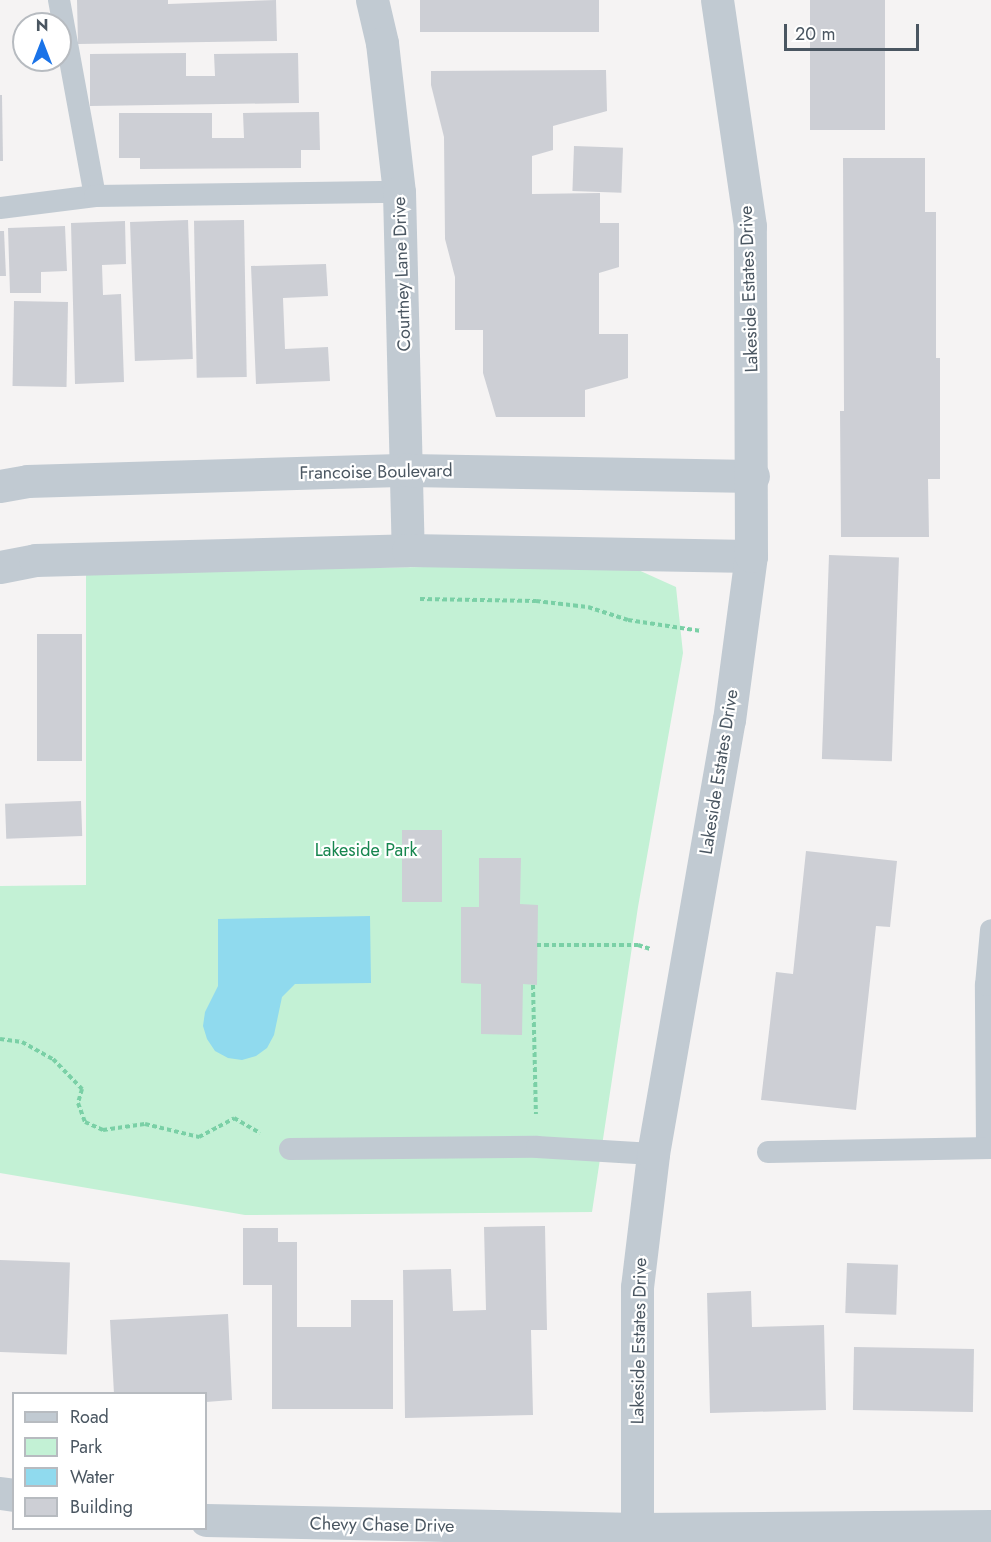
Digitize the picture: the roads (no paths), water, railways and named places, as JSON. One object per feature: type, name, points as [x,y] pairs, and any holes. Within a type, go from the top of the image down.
[{"type":"street","name":"Courtney Lane Drive","points":[[372,0],[382,43],[399,192],[408,470],[408,550]]},
{"type":"street","name":"Lakeside Estates Drive","points":[[637,1536],[637,1287],[653,1154],[729,720],[752,556],[750,226],[717,0]]},
{"type":"street","name":"Francoise Boulevard","points":[[0,486],[27,481],[408,470],[753,476]]},
{"type":"street","points":[[0,567],[35,560],[408,550],[752,556]]},
{"type":"street","name":"Chevy Chase Drive","points":[[207,1520],[637,1536],[991,1526]]},
{"type":"lane","points":[[59,0],[95,196]]},
{"type":"lane","points":[[0,208],[95,196],[399,192]]},
{"type":"lane","points":[[768,1152],[989,1148],[986,985],[991,930]]},
{"type":"lane","points":[[290,1149],[537,1148],[653,1154]]},
{"type":"water","points":[[370,916],[371,983],[295,984],[282,997],[274,1035],[267,1048],[256,1056],[242,1060],[228,1058],[215,1051],[207,1039],[203,1026],[205,1012],[218,986],[218,919]]},
{"type":"park label","name":"Lakeside Park","points":[[366,850]]}]
